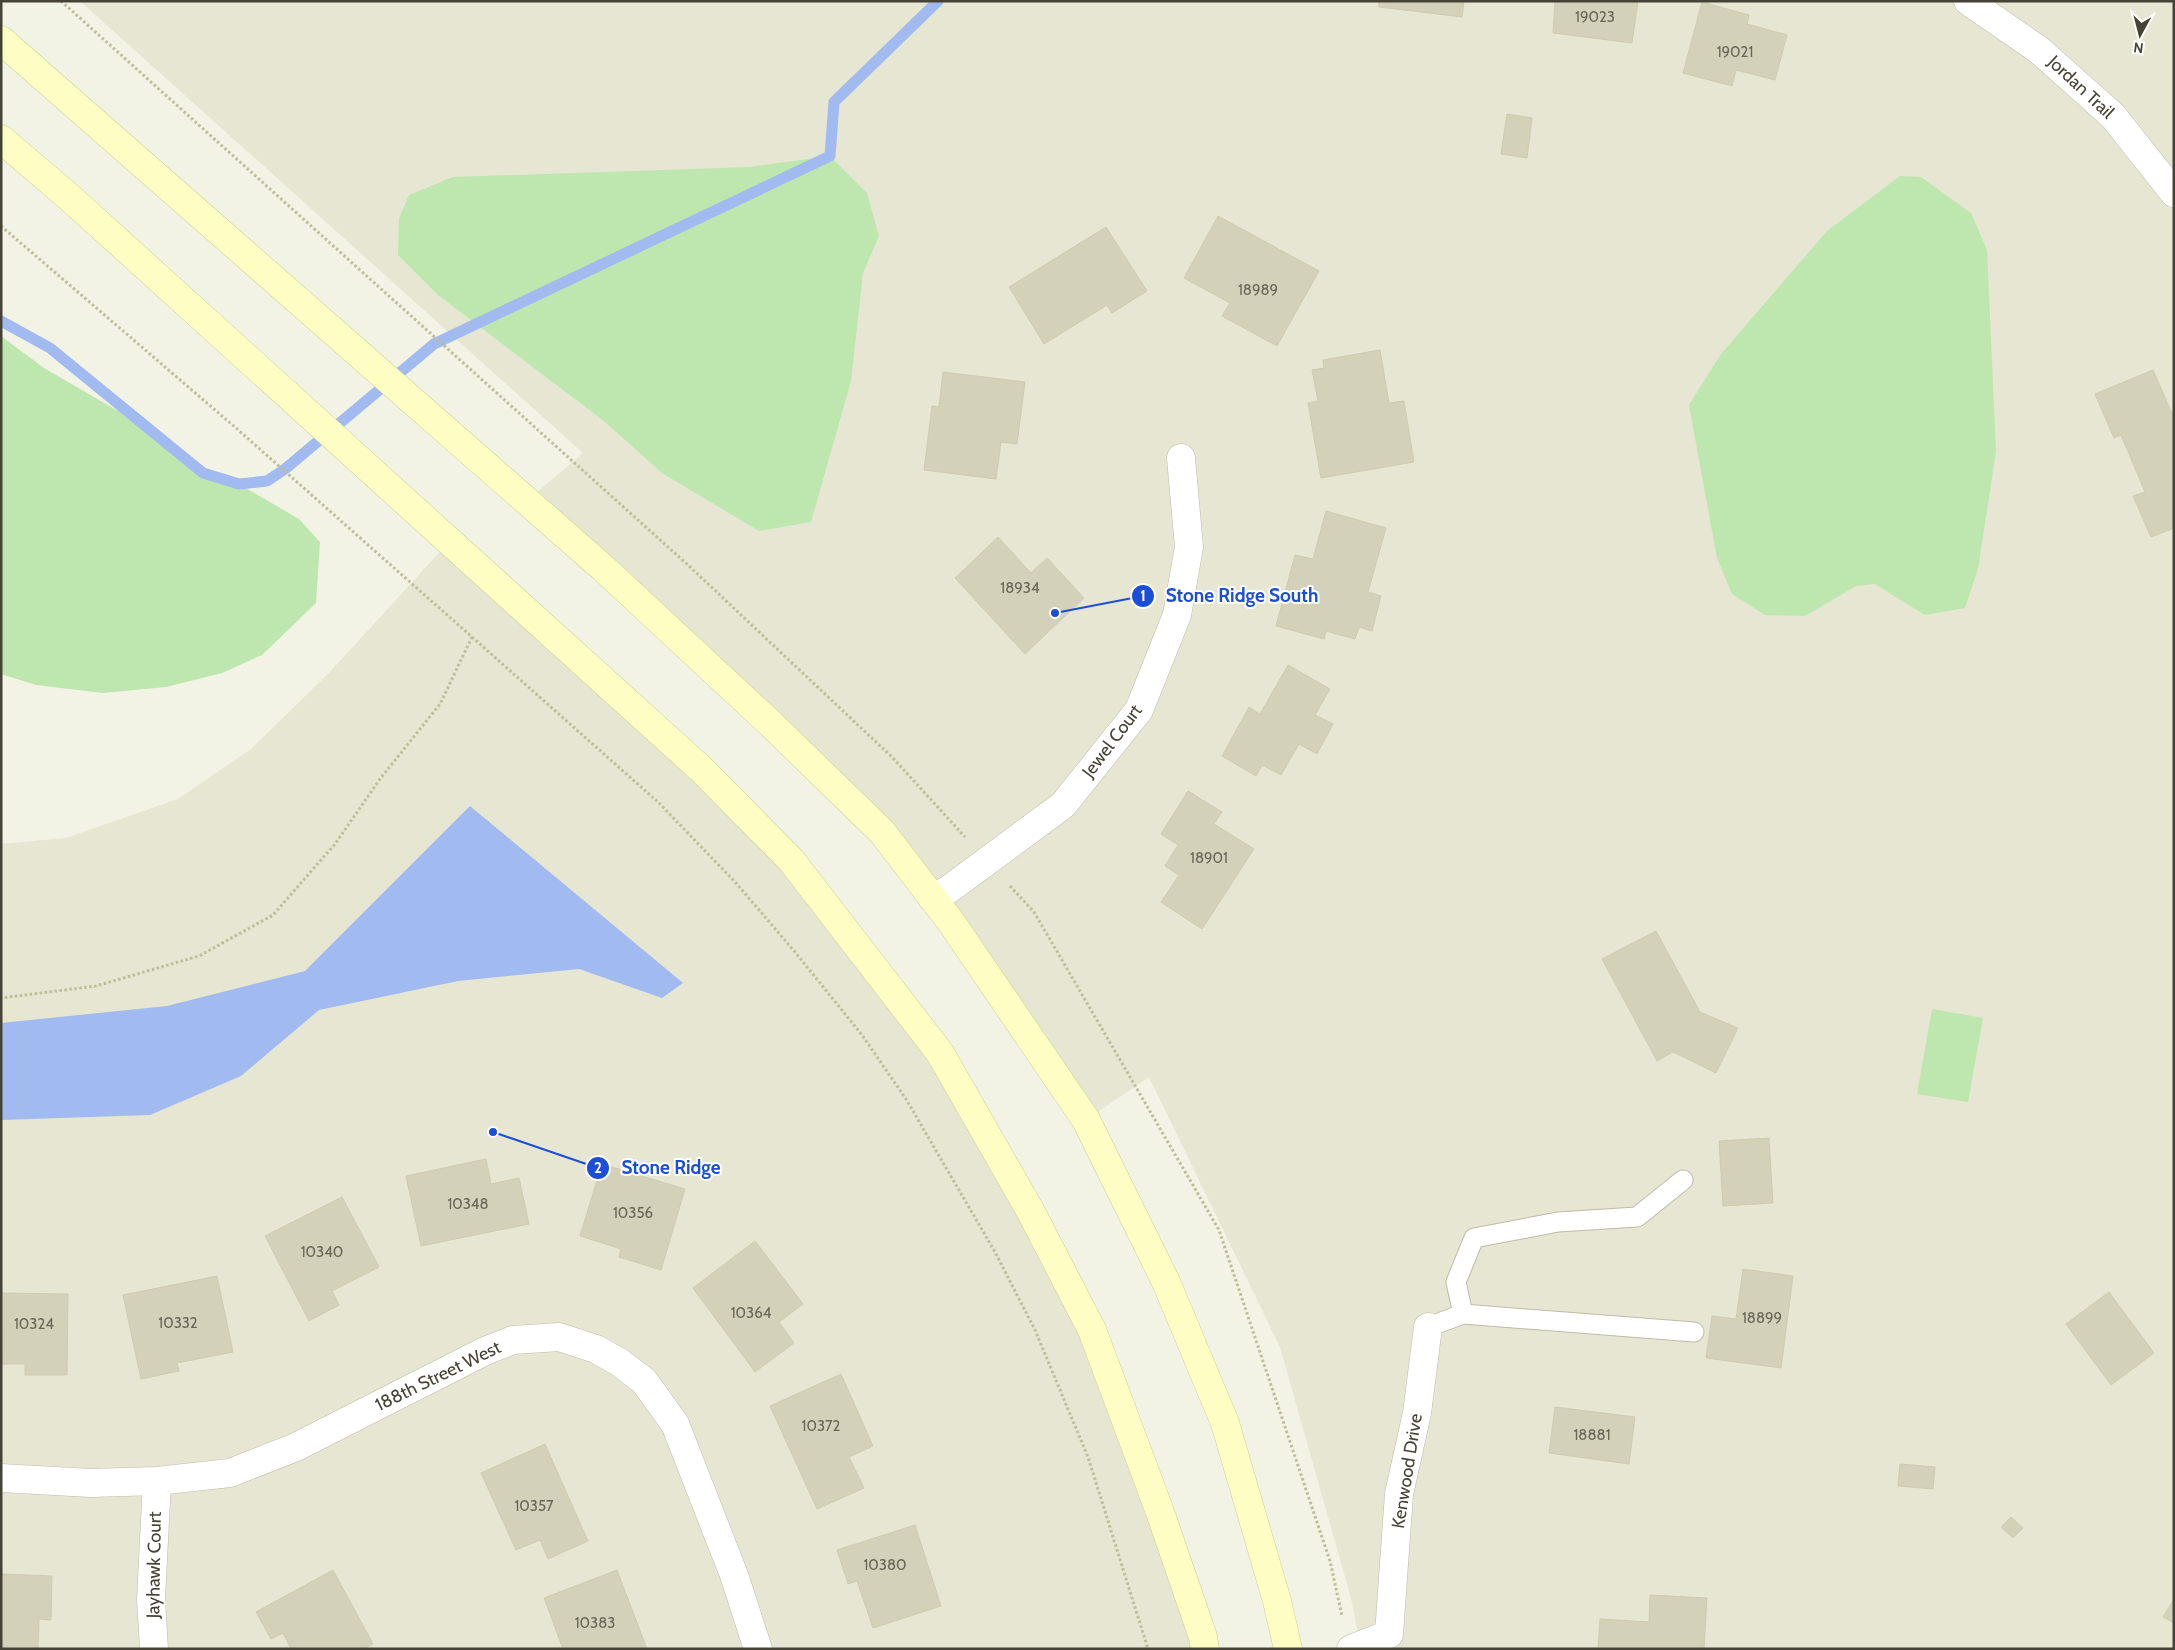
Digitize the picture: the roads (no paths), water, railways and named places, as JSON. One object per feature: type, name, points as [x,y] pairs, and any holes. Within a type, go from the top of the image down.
[{"type":"main road","points":[[1,40],[609,574],[771,724],[882,832],[951,922],[1086,1120],[1166,1282],[1225,1423],[1277,1601],[1288,1649]]},
{"type":"main road","points":[[1,140],[76,204],[701,769],[790,860],[940,1053],[1031,1212],[1092,1330],[1160,1512],[1203,1637],[1205,1649]]},
{"type":"street","name":"Jordan Trail","points":[[1968,1],[2039,50],[2114,116],[2174,194]]},
{"type":"street","name":"Jewel Court","points":[[932,898],[948,890],[1062,805],[1139,710],[1177,615],[1190,547],[1181,458]]},
{"type":"street","name":"Kenwood Drive","points":[[1351,1649],[1389,1634],[1400,1494],[1417,1413],[1428,1328]]},
{"type":"street","name":"188th Street West","points":[[1,1478],[91,1483],[157,1481],[230,1473],[296,1447],[484,1351],[513,1340],[559,1337],[596,1349],[619,1362],[644,1381],[675,1424],[734,1575],[758,1649]]},
{"type":"street","name":"Jayhawk Court","points":[[154,1649],[151,1599],[157,1481]]},
{"type":"lane","points":[[1463,1314],[1456,1282],[1474,1238],[1558,1222],[1637,1216],[1683,1180]]},
{"type":"lane","points":[[1428,1328],[1463,1314],[1694,1332]]},
{"type":"water","points":[[470,806],[683,983],[662,998],[579,969],[458,981],[319,1010],[241,1076],[150,1115],[1,1120],[1,1023],[167,1006],[305,971]]},
{"type":"waterway","points":[[1,321],[50,348],[203,473],[239,484],[267,481],[285,469],[434,344],[830,156],[834,102],[938,1]]},
{"type":"place","name":"Stone Ridge South","points":[[1055,613]]},
{"type":"place","name":"Stone Ridge","points":[[493,1132]]}]
